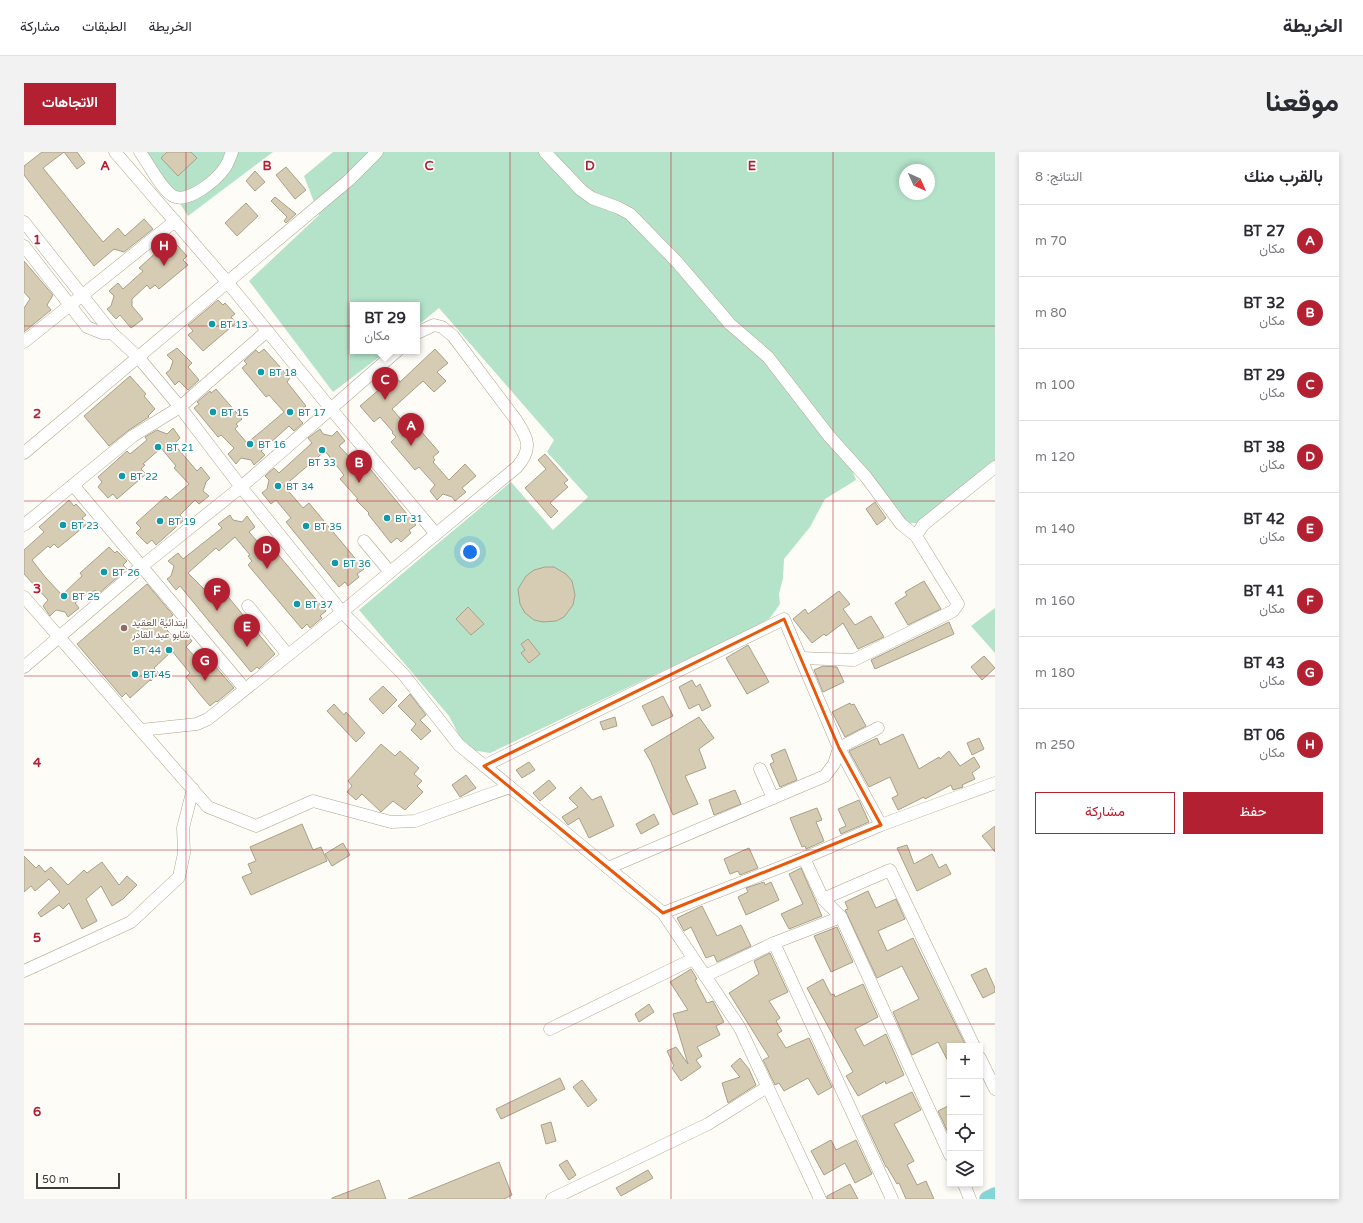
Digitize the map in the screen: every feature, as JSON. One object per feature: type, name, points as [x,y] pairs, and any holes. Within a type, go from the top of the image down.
[{"type":"main road","points":[[987,1199],[995,1195]]},
{"type":"street","points":[[115,152],[228,283],[436,534]]},
{"type":"street","points":[[140,152],[167,191],[182,199],[190,196],[217,178],[226,167],[232,152]]},
{"type":"street","points":[[24,453],[349,180],[377,152]]},
{"type":"street","points":[[545,152],[580,190],[592,198],[620,208],[630,214],[677,262],[730,324],[768,356],[829,436],[866,477],[901,524],[916,536],[958,604],[953,611],[854,660],[801,658]]},
{"type":"street","points":[[24,342],[71,306],[175,221]]},
{"type":"street","points":[[24,222],[112,333],[138,357],[180,407],[241,487],[342,612],[404,675],[459,745],[663,913],[740,1028],[820,1199]]},
{"type":"street","points":[[24,246],[87,327],[102,333],[112,333]]},
{"type":"street","points":[[141,730],[197,724],[208,719],[342,612],[517,467],[526,456],[528,445],[524,432],[453,336],[442,328],[434,325],[420,332]]},
{"type":"street","points":[[24,524],[133,436],[180,407],[267,331]]},
{"type":"street","points":[[24,667],[141,567],[241,487],[394,354]]},
{"type":"street","points":[[916,536],[923,524],[995,467]]},
{"type":"street","points":[[73,485],[245,689]]},
{"type":"street","points":[[364,541],[390,572]]},
{"type":"street","points":[[24,597],[208,806],[256,826],[313,801],[392,822],[415,821],[510,787]]},
{"type":"street","points":[[248,606],[288,655]]},
{"type":"street","points":[[484,766],[784,619],[839,748],[882,825]]},
{"type":"street","points":[[608,868],[825,776],[834,764],[839,748],[878,728]]},
{"type":"street","points":[[760,769],[772,798]]},
{"type":"street","points":[[663,913],[804,858],[882,825],[995,783]]},
{"type":"street","points":[[24,970],[131,922],[179,877],[184,853],[183,828],[193,789]]},
{"type":"street","points":[[804,858],[823,899],[841,917],[949,1151]]},
{"type":"street","points":[[823,899],[890,870],[973,1043]]},
{"type":"street","points":[[705,976],[774,943],[841,917]]},
{"type":"street","points":[[774,943],[892,1199]]},
{"type":"street","points":[[550,1028],[693,958]]},
{"type":"street","points":[[983,1064],[995,1089]]},
{"type":"street","points":[[552,1199],[708,1124],[767,1087]]},
{"type":"street","points":[[965,1187],[970,1199]]},
{"type":"highlighted area","points":[[784,619],[839,748],[881,825],[663,913],[484,766]]},
{"type":"green space","points":[[147,152],[273,152],[188,216]]},
{"type":"green space","points":[[333,152],[995,152],[995,466],[919,523],[904,523],[866,470],[840,439],[856,480],[825,499],[810,527],[784,559],[783,578],[779,594],[780,604],[770,618],[755,627],[490,753],[471,750],[460,737],[449,716],[359,610],[511,482],[553,530],[588,497],[547,452],[554,440],[439,308],[420,324],[420,302],[350,302],[350,354],[383,354],[333,392],[249,281],[319,215],[304,176]]},
{"type":"green space","points":[[995,608],[995,653],[971,626]]},
{"type":"building","points":[[42,152],[64,152],[43,168],[103,242],[118,228],[125,236],[144,219],[153,229],[124,252],[114,249],[94,266],[24,175],[24,166]]},
{"type":"building","points":[[64,152],[77,152],[85,163],[77,169]]},
{"type":"building","points":[[167,152],[191,152],[197,158],[178,176],[161,158]]},
{"type":"building","points":[[286,167],[306,190],[295,199],[276,175]]},
{"type":"building","points":[[255,171],[265,182],[255,191],[246,181]]},
{"type":"building","points":[[275,197],[296,214],[286,223],[284,221],[287,217],[271,201]]},
{"type":"building","points":[[246,203],[258,216],[237,236],[225,223]]},
{"type":"building","points":[[169,241],[175,247],[177,245],[187,256],[183,260],[188,265],[159,289],[155,285],[150,289],[147,285],[132,299],[132,306],[143,319],[131,328],[120,315],[116,319],[107,309],[111,306],[114,296],[109,291],[118,283],[123,289],[143,271],[139,268]]},
{"type":"building","points":[[24,261],[53,295],[47,305],[51,310],[24,332],[24,308],[30,299],[24,292]]},
{"type":"building","name":"BT 13","points":[[218,300],[223,305],[225,303],[235,314],[231,317],[236,323],[203,351],[188,335],[193,331],[188,325]]},
{"type":"building","points":[[177,348],[192,363],[188,367],[199,380],[188,390],[179,381],[175,385],[166,373],[170,370],[173,361],[167,355]]},
{"type":"building","points":[[264,349],[290,378],[287,382],[306,406],[301,409],[299,419],[303,423],[294,431],[289,426],[261,451],[265,455],[254,465],[251,460],[241,458],[236,464],[228,454],[234,448],[221,435],[218,437],[194,408],[199,404],[197,402],[210,391],[211,393],[216,389],[242,419],[236,424],[238,426],[235,429],[247,443],[264,429],[284,412],[269,395],[266,397],[242,368],[247,364],[244,361],[256,350],[259,353]]},
{"type":"building","points":[[435,349],[448,363],[437,372],[446,381],[434,392],[423,381],[392,409],[408,427],[413,422],[439,452],[433,457],[435,460],[433,462],[449,480],[465,464],[476,476],[462,488],[466,492],[455,501],[452,497],[443,494],[437,500],[430,491],[435,485],[419,467],[415,470],[391,442],[396,437],[392,433],[393,432],[380,417],[374,422],[360,406],[395,376],[400,382]]},
{"type":"building","points":[[130,376],[146,394],[144,396],[155,409],[148,416],[149,417],[129,430],[109,446],[84,416]]},
{"type":"building","points":[[173,428],[180,438],[174,444],[197,471],[201,467],[210,478],[206,482],[203,491],[209,496],[199,504],[195,500],[180,515],[184,520],[156,545],[152,540],[147,544],[136,533],[141,528],[136,523],[166,496],[170,500],[189,484],[174,468],[176,466],[161,448],[143,464],[145,465],[141,469],[146,474],[117,499],[113,494],[108,498],[98,487],[102,482],[98,477],[127,451],[130,454],[147,440],[145,437],[157,430],[167,434]]},
{"type":"building","points":[[320,429],[323,434],[332,436],[337,431],[345,441],[339,446],[356,464],[362,459],[416,525],[409,530],[411,533],[401,542],[397,538],[391,543],[368,514],[369,513],[356,500],[358,499],[340,479],[344,475],[325,451],[284,486],[303,508],[309,503],[364,569],[357,574],[359,577],[348,586],[345,582],[339,587],[286,522],[291,518],[276,500],[271,504],[262,493],[267,489],[269,480],[265,476],[274,468],[279,473],[312,443],[308,438]]},
{"type":"building","points":[[545,454],[568,480],[564,483],[568,487],[550,503],[558,511],[551,518],[525,488],[546,469],[538,460]]},
{"type":"building","points":[[69,500],[74,506],[76,504],[86,515],[82,518],[87,524],[58,548],[54,544],[50,548],[48,546],[32,560],[46,578],[62,595],[82,576],[80,573],[109,547],[115,553],[117,551],[127,561],[123,565],[127,569],[98,594],[95,590],[91,595],[89,592],[75,603],[79,608],[68,617],[65,612],[56,610],[50,616],[43,606],[48,600],[24,574],[24,550],[44,532],[39,527]]},
{"type":"building","points":[[875,502],[886,518],[877,525],[866,509]]},
{"type":"building","points":[[230,515],[233,520],[242,522],[247,516],[255,527],[249,532],[265,550],[270,545],[326,611],[320,616],[322,618],[310,628],[307,624],[302,629],[248,565],[252,561],[248,556],[250,555],[235,537],[219,551],[216,548],[188,573],[206,591],[210,588],[214,592],[220,587],[275,654],[259,669],[257,667],[251,672],[180,586],[176,590],[167,579],[171,576],[174,566],[168,561],[178,553],[183,559],[222,528],[218,524]]},
{"type":"building","points":[[545,567],[554,567],[566,574],[572,581],[575,595],[573,605],[564,617],[556,621],[543,622],[534,620],[525,613],[520,604],[518,589],[526,576],[534,570]]},
{"type":"building","points":[[924,581],[941,609],[908,625],[895,603],[907,595],[905,592]]},
{"type":"building","points":[[147,584],[173,615],[163,624],[170,634],[179,637],[184,631],[192,641],[186,647],[203,663],[208,658],[234,688],[210,706],[186,677],[190,673],[172,651],[154,668],[159,673],[130,698],[126,693],[122,697],[77,644]]},
{"type":"building","points":[[839,591],[850,604],[843,609],[855,625],[871,616],[884,637],[858,649],[843,623],[826,636],[824,634],[812,643],[793,619],[805,609],[808,614]]},
{"type":"building","points":[[468,607],[484,624],[471,635],[456,619]]},
{"type":"building","points":[[949,622],[954,634],[875,669],[871,660]]},
{"type":"building","points":[[528,639],[540,654],[529,663],[521,653],[525,650],[521,644]]},
{"type":"building","points":[[748,645],[769,682],[747,694],[726,658]]},
{"type":"building","points":[[984,656],[995,668],[982,680],[971,667]]},
{"type":"building","points":[[823,666],[837,667],[844,682],[823,692],[814,670]]},
{"type":"building","points":[[692,680],[696,687],[700,684],[711,706],[702,711],[699,704],[689,709],[679,687]]},
{"type":"building","points":[[383,686],[397,700],[383,714],[369,699]]},
{"type":"building","points":[[410,694],[426,715],[420,720],[431,731],[421,740],[411,730],[416,724],[398,706]]},
{"type":"building","points":[[663,696],[673,716],[652,726],[642,706]]},
{"type":"building","points":[[850,703],[851,705],[854,704],[866,726],[845,737],[832,712]]},
{"type":"building","points":[[334,704],[344,715],[346,712],[365,733],[356,742],[327,711]]},
{"type":"building","points":[[615,717],[617,726],[603,730],[600,722]]},
{"type":"building","points":[[699,717],[714,738],[699,749],[706,768],[685,776],[698,804],[673,815],[651,762],[644,750]]},
{"type":"building","points":[[903,734],[919,769],[939,757],[940,759],[949,751],[960,766],[974,757],[980,767],[972,773],[975,779],[962,785],[963,787],[953,790],[951,785],[925,799],[924,797],[898,810],[892,798],[898,795],[890,777],[869,787],[849,751],[877,738],[880,745]]},
{"type":"building","points":[[979,738],[984,749],[972,755],[967,743]]},
{"type":"building","points":[[381,744],[395,756],[400,751],[419,768],[414,774],[422,781],[417,786],[423,792],[405,810],[393,801],[381,812],[362,794],[356,800],[347,792],[352,786],[348,781]]},
{"type":"building","points":[[785,749],[797,780],[780,787],[770,764],[774,762],[771,755]]},
{"type":"building","points":[[529,762],[535,770],[522,778],[516,770]]},
{"type":"building","points":[[466,775],[476,788],[460,797],[452,785]]},
{"type":"building","points":[[549,780],[556,788],[540,801],[533,793]]},
{"type":"building","points":[[581,787],[592,800],[601,796],[614,826],[589,838],[579,818],[568,825],[562,817],[578,807],[569,798]]},
{"type":"building","points":[[735,790],[741,804],[714,815],[709,800]]},
{"type":"building","points":[[859,800],[869,822],[841,834],[839,829],[846,826],[838,809]]},
{"type":"building","points":[[817,808],[822,820],[816,822],[824,841],[806,849],[805,846],[802,847],[790,818]]},
{"type":"building","points":[[654,814],[659,824],[641,834],[636,824]]},
{"type":"building","points":[[302,824],[313,850],[321,847],[327,861],[251,895],[242,877],[252,873],[248,864],[256,861],[250,847]]},
{"type":"building","points":[[995,826],[995,852],[982,836]]},
{"type":"building","points":[[343,843],[350,855],[332,866],[325,854]]},
{"type":"building","points":[[907,845],[914,864],[932,854],[939,868],[946,864],[951,874],[917,891],[897,848]]},
{"type":"building","points":[[749,848],[758,868],[740,875],[738,871],[730,874],[724,859]]},
{"type":"building","points":[[24,856],[36,868],[39,865],[45,872],[51,867],[68,885],[84,870],[87,873],[102,862],[119,885],[127,876],[137,885],[123,899],[112,906],[101,886],[86,899],[97,921],[82,929],[69,903],[63,909],[59,905],[41,917],[38,913],[60,892],[49,879],[35,891],[31,886],[24,892]]},
{"type":"building","points":[[801,868],[822,916],[789,929],[781,914],[803,904],[789,874]]},
{"type":"building","points":[[764,882],[765,885],[771,882],[779,900],[746,915],[738,897],[748,892],[746,888]]},
{"type":"building","points":[[868,891],[876,908],[896,899],[905,919],[878,931],[887,951],[913,938],[965,1043],[947,1043],[947,1059],[938,1042],[912,1055],[893,1012],[919,999],[902,966],[877,978],[845,910],[848,909],[845,902]]},
{"type":"building","points":[[702,906],[717,936],[741,925],[751,946],[717,962],[714,955],[706,958],[691,927],[684,931],[677,918]]},
{"type":"building","points":[[837,927],[853,962],[831,972],[814,936]]},
{"type":"building","points":[[770,953],[788,992],[769,1001],[780,1018],[776,1021],[782,1031],[777,1034],[786,1048],[809,1038],[832,1087],[818,1095],[808,1078],[784,1091],[779,1083],[775,1085],[763,1060],[769,1057],[729,993],[759,974],[754,961]]},
{"type":"building","points":[[986,968],[995,988],[995,992],[983,998],[971,975]]},
{"type":"building","points":[[691,969],[707,1003],[713,1001],[724,1022],[716,1026],[720,1035],[697,1047],[702,1056],[696,1060],[701,1067],[681,1081],[672,1068],[674,1066],[667,1051],[676,1047],[688,1064],[673,1014],[688,1010],[670,982]]},
{"type":"building","points":[[823,979],[831,995],[834,994],[835,997],[863,984],[878,1017],[855,1029],[864,1046],[886,1034],[904,1075],[886,1084],[885,1081],[858,1096],[846,1076],[853,1072],[807,988]]},
{"type":"building","points":[[649,1004],[654,1012],[639,1022],[635,1014]]},
{"type":"building","points":[[740,1058],[749,1069],[756,1085],[728,1103],[722,1083],[740,1077],[731,1066]]},
{"type":"building","points":[[560,1078],[565,1089],[501,1119],[496,1109]]},
{"type":"building","points":[[582,1080],[597,1100],[588,1107],[573,1087]]},
{"type":"building","points":[[912,1092],[921,1110],[894,1124],[914,1161],[907,1165],[917,1185],[926,1181],[934,1199],[906,1199],[899,1183],[897,1184],[886,1167],[862,1116]]},
{"type":"building","points":[[947,1106],[947,1130],[938,1111]]},
{"type":"building","points":[[551,1122],[556,1141],[546,1144],[541,1125]]},
{"type":"building","points":[[831,1140],[836,1150],[856,1140],[872,1174],[855,1183],[845,1163],[824,1175],[811,1151]]},
{"type":"building","points":[[567,1160],[576,1175],[569,1180],[559,1165]]},
{"type":"building","points":[[499,1162],[512,1195],[504,1199],[408,1199]]},
{"type":"building","points":[[648,1170],[653,1178],[621,1196],[616,1188]]},
{"type":"building","points":[[379,1180],[386,1199],[332,1199],[332,1198]]},
{"type":"building","points":[[850,1184],[858,1199],[827,1199],[827,1196]]},
{"type":"place","name":"BT 06","points":[[164,266]]},
{"type":"place","name":"BT 13","points":[[212,324]]},
{"type":"place","name":"BT 18","points":[[261,372]]},
{"type":"place","name":"BT 29","points":[[385,400]]},
{"type":"place","name":"BT 15","points":[[213,412]]},
{"type":"place","name":"BT 17","points":[[290,412]]},
{"type":"place","name":"BT 16","points":[[250,444]]},
{"type":"place","name":"BT 27","points":[[411,446]]},
{"type":"place","name":"BT 21","points":[[158,447]]},
{"type":"place","name":"BT 33","points":[[322,450]]},
{"type":"place","name":"BT 22","points":[[122,476]]},
{"type":"place","name":"BT 32","points":[[359,483]]},
{"type":"place","name":"BT 34","points":[[278,486]]},
{"type":"place","name":"BT 31","points":[[387,518]]},
{"type":"place","name":"BT 19","points":[[160,521]]},
{"type":"place","name":"BT 23","points":[[63,525]]},
{"type":"place","name":"BT 35","points":[[306,526]]},
{"type":"place","name":"BT 36","points":[[335,563]]},
{"type":"place","name":"BT 38","points":[[267,569]]},
{"type":"place","name":"BT 26","points":[[104,572]]},
{"type":"place","name":"BT 25","points":[[64,596]]},
{"type":"place","name":"BT 37","points":[[297,604]]},
{"type":"place","name":"BT 41","points":[[217,611]]},
{"type":"place","name":"إبتدائية العقيد شابو عبد القادر","points":[[124,628]]},
{"type":"place","name":"BT 42","points":[[247,647]]},
{"type":"place","name":"BT 44","points":[[169,650]]},
{"type":"place","name":"BT 45","points":[[135,674]]},
{"type":"place","name":"BT 43","points":[[205,681]]}]
